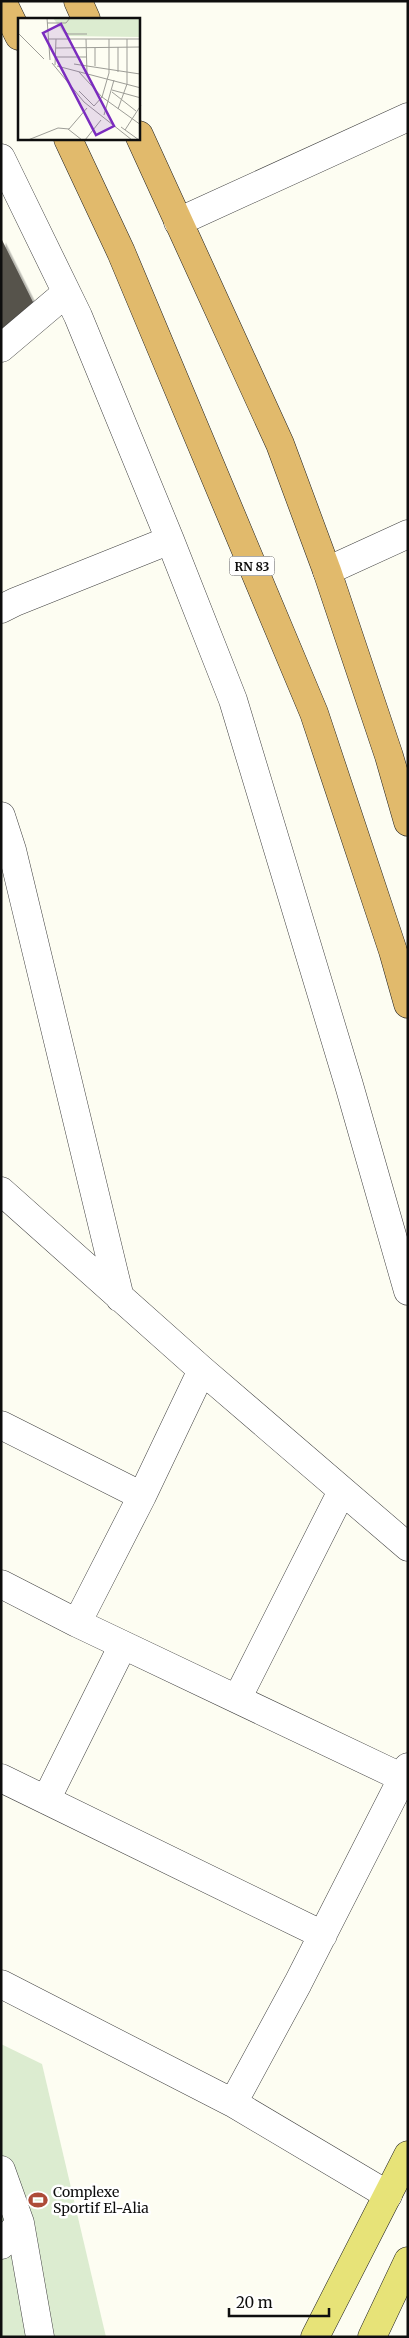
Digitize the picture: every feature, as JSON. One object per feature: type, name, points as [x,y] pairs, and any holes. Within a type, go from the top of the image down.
[{"type":"highway","points":[[2,1],[18,34]]},
{"type":"highway","points":[[78,1],[86,18]]},
{"type":"highway","points":[[140,137],[280,444],[327,571],[389,756],[408,822]]},
{"type":"highway","name":"RN 83","points":[[68,140],[121,252],[314,713],[393,951],[408,1004]]},
{"type":"main road","points":[[316,2337],[408,2155]]},
{"type":"main road","points":[[372,2337],[408,2261]]},
{"type":"street","points":[[178,222],[408,117]]},
{"type":"street","points":[[1,158],[78,316],[170,540],[236,710],[344,1066],[408,1290]]},
{"type":"street","points":[[1,348],[66,293]]},
{"type":"street","points":[[327,571],[408,534]]},
{"type":"street","points":[[1,609],[170,540]]},
{"type":"street","points":[[1,816],[7,855],[120,1298]]},
{"type":"street","points":[[2,1195],[408,1547]]},
{"type":"street","points":[[77,1623],[142,1496],[202,1370]]},
{"type":"street","points":[[1,1426],[142,1496]]},
{"type":"street","points":[[237,1699],[342,1490]]},
{"type":"street","points":[[1,1584],[122,1645],[237,1699],[404,1772],[323,1935],[233,2104]]},
{"type":"street","points":[[46,1800],[122,1645]]},
{"type":"street","points":[[1,1778],[323,1935]]},
{"type":"street","points":[[1,1984],[233,2104],[388,2195]]},
{"type":"street","points":[[1,2170],[20,2222],[40,2337]]},
{"type":"street","points":[[1,2245],[20,2222]]},
{"type":"green space","name":"Complexe Sportif El-Alia","points":[[1,2044],[42,2064],[106,2337],[1,2337]]},
{"type":"building","points":[[1,238],[38,312],[1,330]]},
{"type":"place","name":"Complexe Sportif El-Alia","points":[[38,2200]]}]
